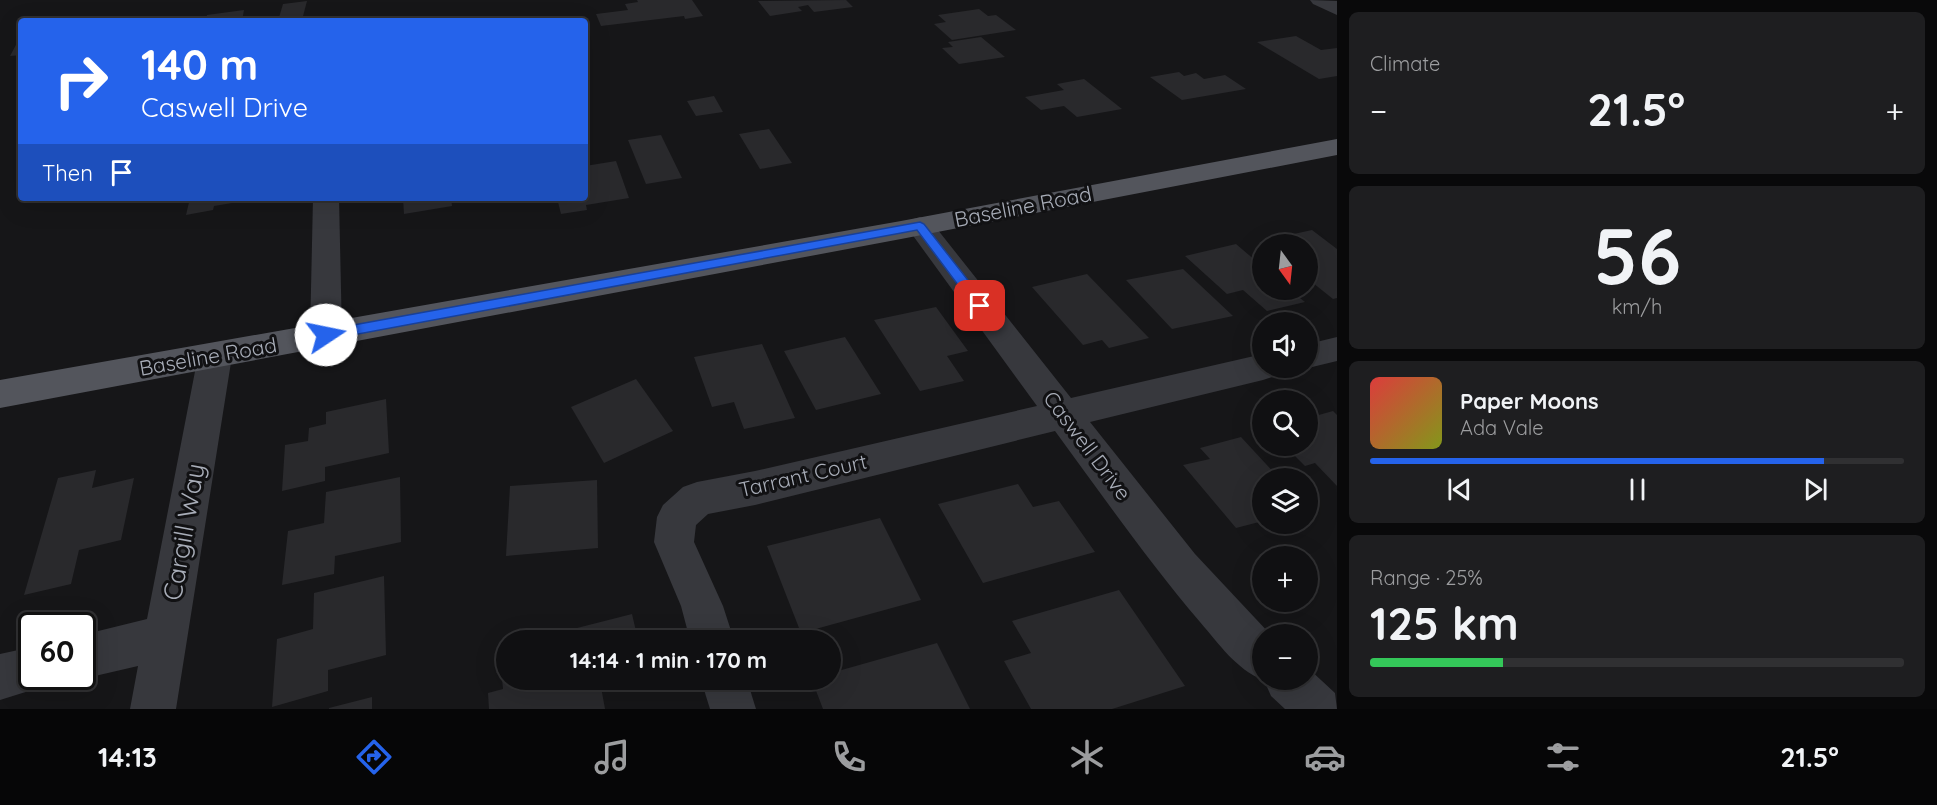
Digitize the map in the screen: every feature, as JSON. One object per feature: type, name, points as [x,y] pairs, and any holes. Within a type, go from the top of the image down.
[{"type":"main road","name":"Baseline Road","points":[[0,394],[920,226],[1337,147]]},
{"type":"street","points":[[1320,0],[1337,9]]},
{"type":"street","points":[[326,201],[326,335]]},
{"type":"street","name":"Caswell Drive","points":[[920,226],[1180,568],[1252,648]]},
{"type":"street","points":[[1318,354],[1337,349]]},
{"type":"street","name":"Cargill Way","points":[[153,709],[215,356]]},
{"type":"street","name":"Tarrant Court","points":[[709,630],[702,606],[674,542],[677,516],[697,499],[766,486],[1252,370]]},
{"type":"street","points":[[96,654],[166,637]]},
{"type":"street","points":[[0,677],[18,672]]},
{"type":"street","points":[[727,690],[733,709]]},
{"type":"street","points":[[1298,690],[1319,709]]},
{"type":"building","points":[[637,0],[692,0],[703,16],[685,19],[684,16],[601,26],[596,14],[628,10],[625,4],[638,2]]},
{"type":"building","points":[[846,0],[853,7],[814,12],[808,5],[798,7],[802,11],[770,16],[758,1]]},
{"type":"building","points":[[307,1],[303,18],[279,18],[283,4]]},
{"type":"building","points":[[979,9],[988,16],[996,15],[1016,30],[952,40],[934,24],[946,22],[938,15]]},
{"type":"building","points":[[244,10],[243,18],[206,18],[207,15]]},
{"type":"building","points":[[1296,36],[1321,50],[1337,48],[1337,76],[1319,79],[1257,42]]},
{"type":"building","points":[[981,37],[1005,57],[959,64],[942,48],[953,47],[948,42]]},
{"type":"building","points":[[17,43],[18,43],[18,55],[10,56]]},
{"type":"building","points":[[1179,72],[1184,76],[1196,73],[1204,79],[1225,75],[1246,89],[1182,100],[1150,77]]},
{"type":"building","points":[[1084,79],[1122,109],[1077,117],[1064,106],[1041,110],[1025,97],[1064,90],[1057,84]]},
{"type":"building","points":[[714,96],[723,112],[696,116],[687,101]]},
{"type":"building","points":[[769,129],[792,163],[760,169],[739,134]]},
{"type":"building","points":[[661,135],[682,178],[646,184],[628,140]]},
{"type":"building","points":[[616,161],[629,198],[586,205],[587,210],[561,214],[558,201],[588,201],[588,166]]},
{"type":"building","points":[[189,201],[244,201],[214,206],[213,210],[186,215]]},
{"type":"building","points":[[403,201],[451,201],[452,206],[404,214]]},
{"type":"building","points":[[1312,230],[1317,234],[1294,234]]},
{"type":"building","points":[[1318,235],[1337,249],[1337,298],[1333,299],[1318,287]]},
{"type":"building","points":[[1236,244],[1252,258],[1252,298],[1243,290],[1227,294],[1185,256]]},
{"type":"building","points":[[1183,269],[1233,316],[1172,329],[1126,280]]},
{"type":"building","points":[[1087,274],[1149,338],[1109,348],[1102,340],[1083,345],[1032,287]]},
{"type":"building","points":[[1254,300],[1302,300],[1305,302],[1267,311]]},
{"type":"building","points":[[936,307],[968,351],[947,356],[964,381],[920,391],[874,320]]},
{"type":"building","points":[[845,337],[881,394],[816,410],[784,351]]},
{"type":"building","points":[[762,344],[795,418],[744,429],[734,402],[712,407],[694,357]]},
{"type":"building","points":[[636,379],[673,431],[604,463],[571,407]]},
{"type":"building","points":[[386,399],[389,453],[325,467],[325,481],[282,491],[285,445],[308,441],[309,428],[326,424],[326,412]]},
{"type":"building","points":[[1333,411],[1337,415],[1337,486],[1315,463],[1305,466],[1295,456],[1318,456],[1318,415]]},
{"type":"building","points":[[1241,437],[1252,449],[1252,456],[1259,456],[1270,468],[1252,468],[1252,524],[1236,528],[1183,465],[1210,459],[1200,448]]},
{"type":"building","points":[[96,470],[92,488],[134,478],[121,540],[79,550],[71,584],[24,595],[58,478]]},
{"type":"building","points":[[400,477],[401,542],[335,556],[334,574],[282,585],[288,531],[324,523],[326,492]]},
{"type":"building","points":[[597,480],[598,548],[506,556],[510,486]]},
{"type":"building","points":[[1018,484],[1033,507],[1059,501],[1095,552],[983,583],[938,504]]},
{"type":"building","points":[[880,518],[921,600],[812,630],[800,630],[767,546]]},
{"type":"building","points":[[384,576],[386,655],[328,670],[328,691],[272,707],[277,639],[313,629],[314,593]]},
{"type":"building","points":[[1119,590],[1185,686],[1112,709],[1031,709],[1004,661],[1031,653],[1012,621]]},
{"type":"building","points":[[632,614],[636,630],[569,630]]},
{"type":"building","points":[[937,643],[970,709],[823,709],[816,690],[841,690],[841,670]]},
{"type":"building","points":[[499,690],[602,690],[605,709],[489,709],[488,693]]},
{"type":"building","points":[[372,697],[372,709],[329,709],[329,708]]},
{"type":"route","points":[[326,335],[920,226],[980,306]]}]
